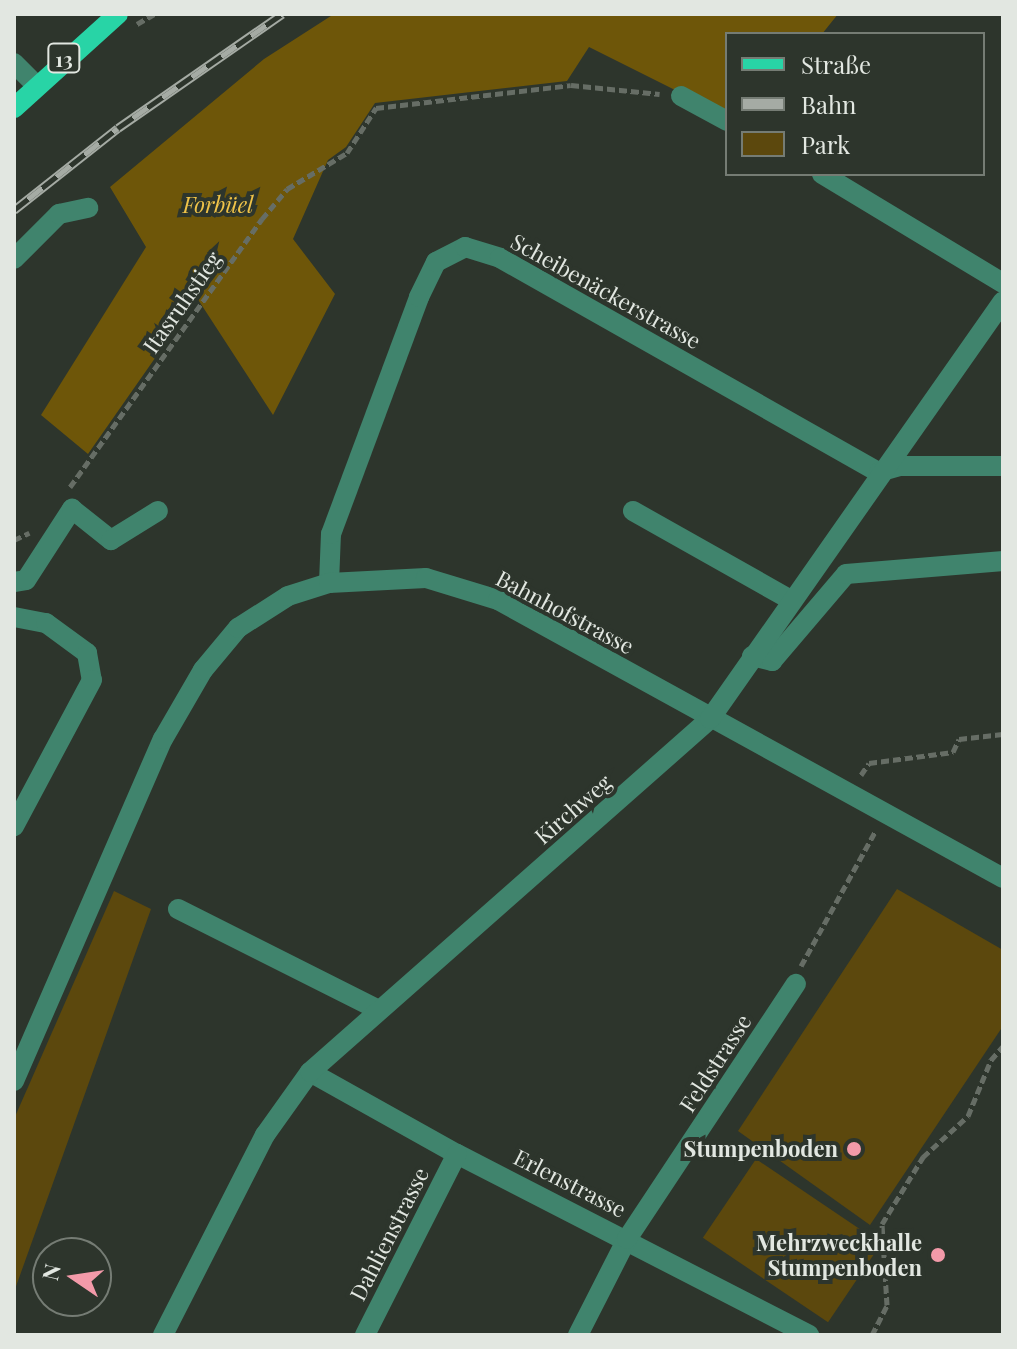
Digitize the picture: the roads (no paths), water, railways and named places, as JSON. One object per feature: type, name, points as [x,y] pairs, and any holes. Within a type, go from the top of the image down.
[{"type":"main road","name":"13","points":[[14,108],[35,84],[118,14]]},
{"type":"street","points":[[14,63],[35,84]]},
{"type":"street","points":[[681,96],[725,120]]},
{"type":"street","points":[[825,176],[1003,283]]},
{"type":"street","points":[[14,259],[59,214],[88,208]]},
{"type":"street","name":"Scheibenäckerstrasse","points":[[329,583],[331,534],[419,297],[436,262],[465,247],[500,258],[879,472]]},
{"type":"street","name":"Kirchweg","points":[[163,1335],[265,1135],[310,1072],[377,1009],[710,719],[879,472],[1003,301]]},
{"type":"street","points":[[879,472],[900,466],[1003,466]]},
{"type":"street","points":[[14,582],[26,580],[72,509],[111,540],[158,511]]},
{"type":"street","points":[[633,511],[791,600]]},
{"type":"street","points":[[752,656],[772,661],[846,574],[1003,561]]},
{"type":"street","name":"Bahnhofstrasse","points":[[14,1081],[163,739],[203,670],[238,628],[288,596],[329,583],[426,578],[498,600],[1003,878]]},
{"type":"street","points":[[14,617],[46,623],[87,653],[92,680],[14,826]]},
{"type":"street","points":[[178,909],[377,1009]]},
{"type":"street","name":"Feldstrasse","points":[[578,1335],[627,1239],[796,984]]},
{"type":"street","name":"Erlenstrasse","points":[[310,1072],[457,1154],[809,1335]]},
{"type":"street","name":"Dahlienstrasse","points":[[365,1335],[457,1154]]},
{"type":"railway","points":[[14,210],[118,128],[282,14]]},
{"type":"place","name":"Stumpenboden","points":[[854,1149]]},
{"type":"place","name":"Mehrzweckhalle Stumpenboden","points":[[938,1255]]},
{"type":"park label","name":"Forbüel","points":[[218,205]]}]
